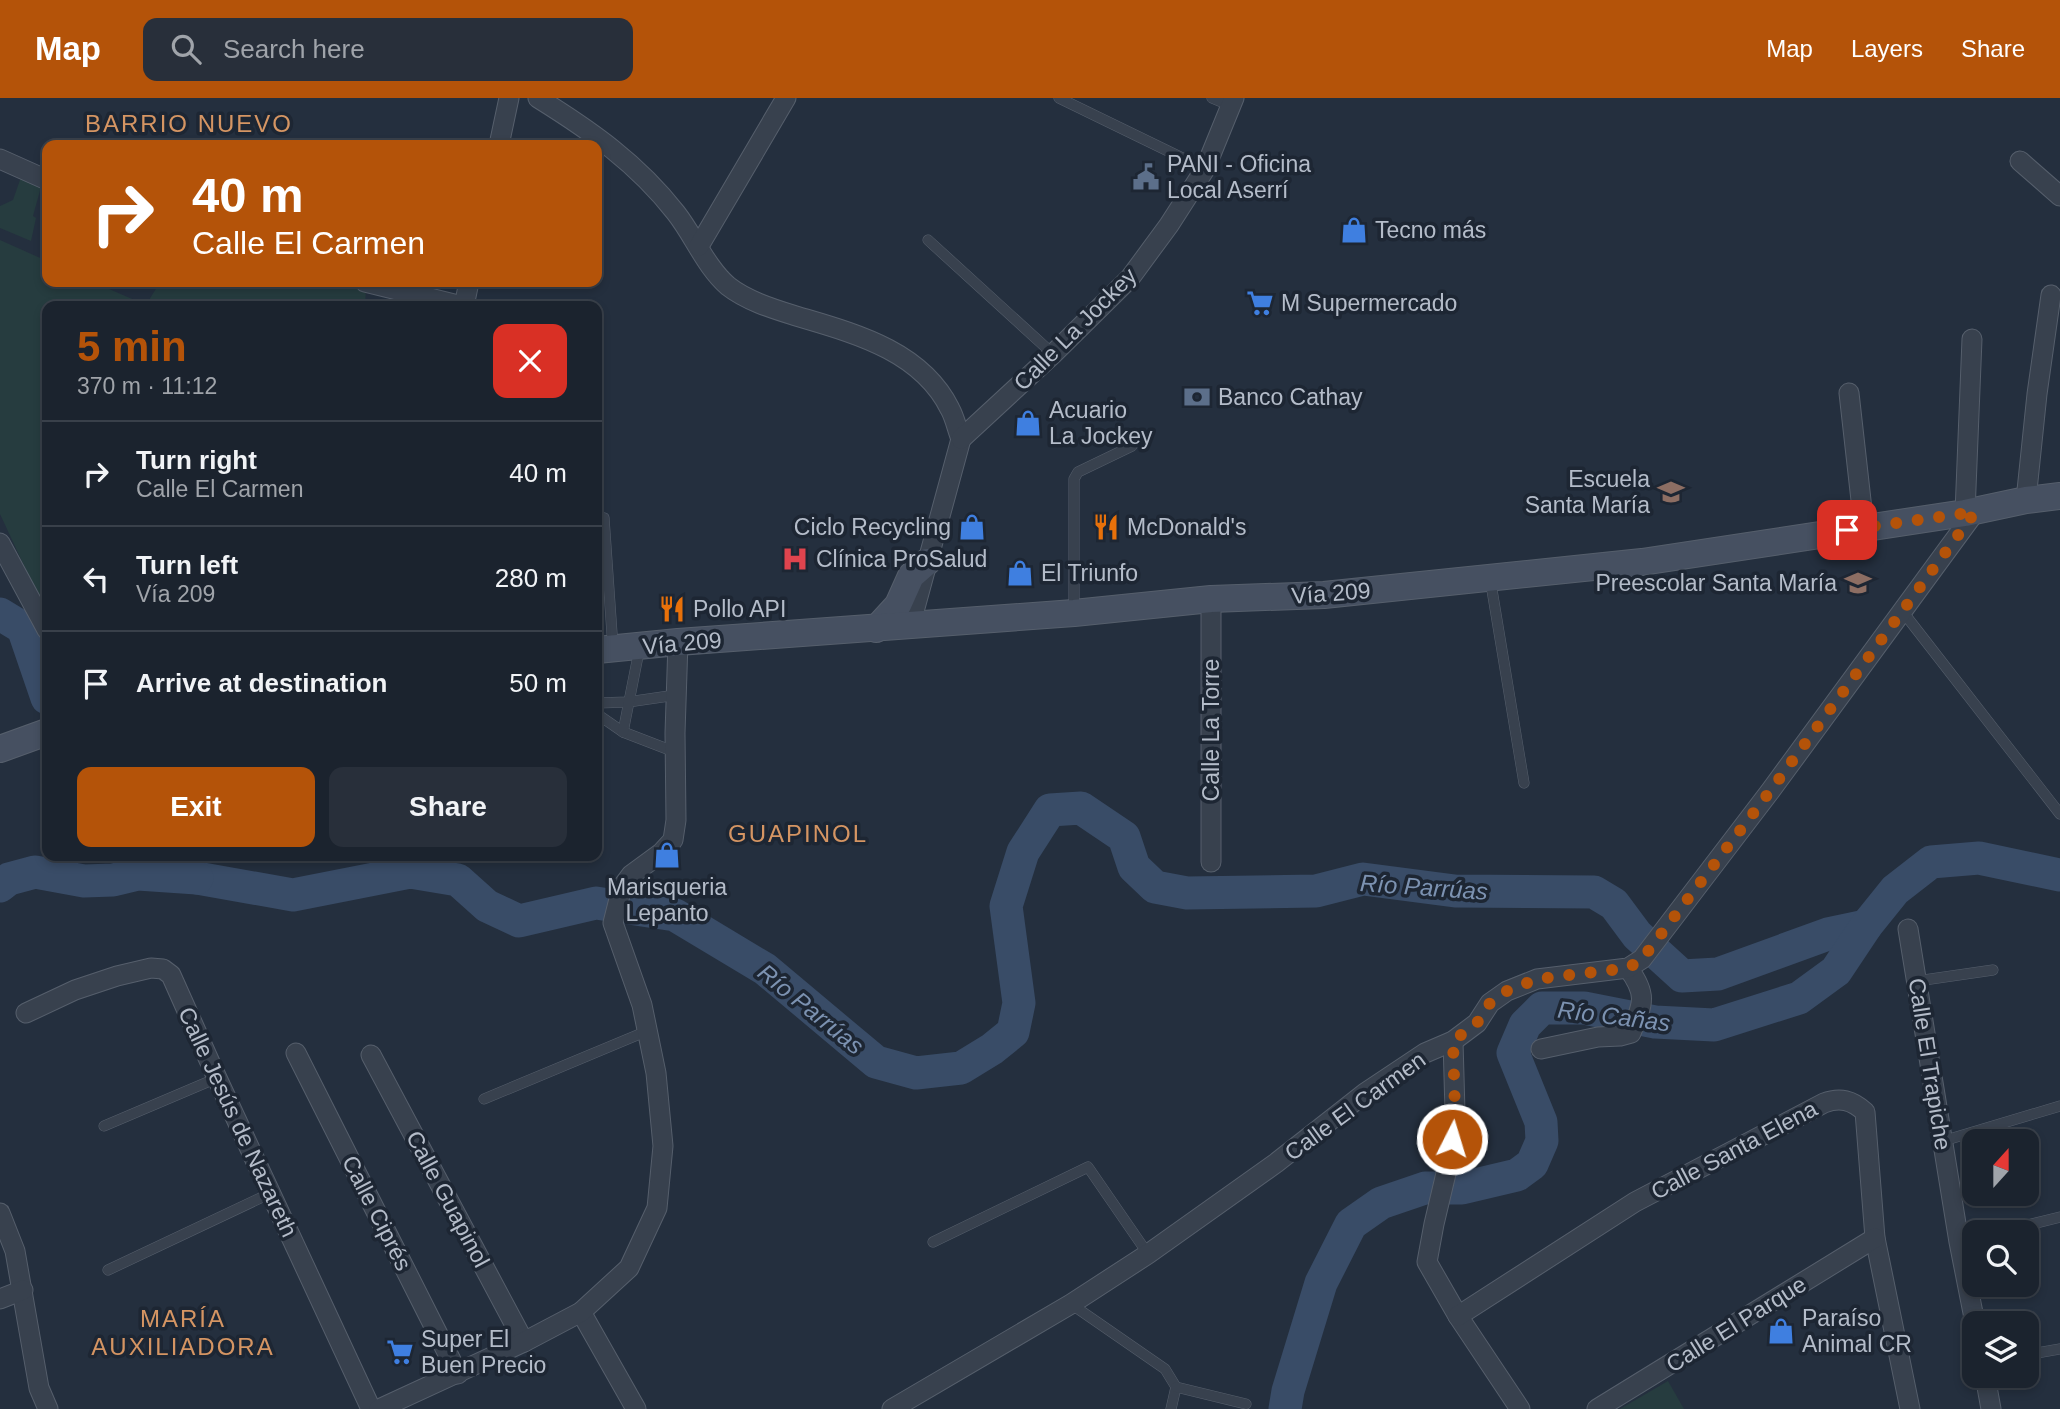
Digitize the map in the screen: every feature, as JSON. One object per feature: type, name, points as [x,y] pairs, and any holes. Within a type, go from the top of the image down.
[{"type":"main road","name":"Vía 209","points":[[605,649],[1074,613],[1211,599],[1324,595],[1642,562],[2060,496]]},
{"type":"main road","points":[[876,629],[898,605],[911,576],[928,562]]},
{"type":"main road","points":[[0,749],[42,734]]},
{"type":"street","points":[[500,140],[509,98]]},
{"type":"street","points":[[538,98],[602,140]]},
{"type":"street","points":[[699,246],[786,98]]},
{"type":"street","name":"Calle La Jockey","points":[[961,439],[1130,278],[1205,169],[1233,102]]},
{"type":"street","points":[[602,140],[656,188],[677,214],[710,266],[728,285],[765,305],[885,347],[921,370],[940,392],[951,410],[961,439],[910,626]]},
{"type":"street","points":[[0,159],[42,178]]},
{"type":"street","points":[[2020,161],[2060,196]]},
{"type":"street","points":[[386,287],[443,301]]},
{"type":"street","points":[[2026,500],[2051,295]]},
{"type":"street","points":[[1541,1049],[1631,1033],[1642,1006],[1635,963],[1771,790],[1903,612],[1970,512],[1972,340]]},
{"type":"street","points":[[1849,393],[1864,527]]},
{"type":"street","points":[[0,543],[42,621]]},
{"type":"street","name":"Calle La Torre","points":[[1211,599],[1211,862]]},
{"type":"street","points":[[379,1409],[458,1374],[581,1312],[629,1268],[657,1208],[663,1146],[656,1073],[642,1005],[613,923],[622,887],[673,840],[676,820],[678,642]]},
{"type":"street","name":"Calle El Trapiche","points":[[1908,929],[1943,1141],[1962,1220]]},
{"type":"street","name":"Calle El Carmen","points":[[892,1409],[1071,1304],[1148,1254],[1276,1163],[1365,1093],[1425,1053],[1453,1041],[1477,1023],[1490,1003],[1507,991],[1537,979],[1635,963]]},
{"type":"street","name":"Calle Jesús de Nazareth","points":[[26,1013],[75,990],[117,976],[151,968],[163,969],[171,975],[371,1409]]},
{"type":"street","points":[[1453,1041],[1455,1112],[1448,1165],[1427,1262],[1458,1315],[1520,1409]]},
{"type":"street","name":"Calle Ciprés","points":[[296,1053],[458,1374]]},
{"type":"street","name":"Calle Guapinol","points":[[371,1055],[524,1342]]},
{"type":"street","name":"Calle Santa Elena","points":[[1458,1315],[1635,1202],[1833,1100],[1842,1099],[1865,1112],[1875,1238],[1910,1409]]},
{"type":"street","points":[[0,1213],[15,1251],[39,1388],[48,1409]]},
{"type":"street","name":"Calle El Parque","points":[[1597,1409],[1875,1238]]},
{"type":"street","points":[[0,1299],[23,1290]]},
{"type":"street","points":[[581,1312],[636,1409]]},
{"type":"street","points":[[1987,1388],[1991,1409]]},
{"type":"lane","points":[[1059,98],[1205,169]]},
{"type":"lane","points":[[1212,98],[1233,102]]},
{"type":"lane","points":[[928,240],[1053,354]]},
{"type":"lane","points":[[1074,613],[1074,478],[1078,472],[1132,446]]},
{"type":"lane","points":[[602,518],[605,649]]},
{"type":"lane","points":[[1489,578],[1524,783]]},
{"type":"lane","points":[[1903,612],[2060,814]]},
{"type":"lane","points":[[624,732],[640,646]]},
{"type":"lane","points":[[602,703],[676,695]]},
{"type":"lane","points":[[602,717],[624,732],[675,752]]},
{"type":"lane","points":[[1917,981],[1993,970]]},
{"type":"lane","points":[[484,1099],[647,1031]]},
{"type":"lane","points":[[104,1126],[217,1078]]},
{"type":"lane","points":[[1943,1141],[2060,1106]]},
{"type":"lane","points":[[933,1242],[1088,1167],[1148,1254]]},
{"type":"lane","points":[[108,1270],[271,1193]]},
{"type":"lane","points":[[2039,1222],[2060,1217]]},
{"type":"lane","points":[[1071,1304],[1165,1369],[1176,1387],[1171,1409]]},
{"type":"lane","points":[[2039,1353],[2060,1349]]},
{"type":"lane","points":[[1176,1387],[1246,1404]]},
{"type":"green space","points":[[21,177],[41,187],[33,216],[36,218],[31,241],[0,228],[0,206],[13,200]]},
{"type":"green space","points":[[0,240],[42,259],[42,287],[105,287],[137,301],[42,301],[42,601],[0,514]]},
{"type":"green space","points":[[157,287],[366,288],[365,301],[148,301]]},
{"type":"green space","points":[[1668,1381],[1684,1409],[1620,1409]]},
{"type":"waterway","name":"Río Parrúas","points":[[0,614],[23,628],[42,683]]},
{"type":"waterway","name":"Río Parrúas","points":[[182,861],[197,878],[293,895],[410,872],[458,880],[487,906],[519,921],[596,903],[675,915],[765,969],[876,1062],[916,1073],[961,1068],[1013,1032],[1019,1003],[1006,906],[1023,852],[1050,810],[1081,808],[1124,837],[1134,867],[1155,887],[1187,893],[1316,891],[1363,879],[1455,891],[1594,892],[1614,904],[1637,935],[1682,976],[1718,974],[1828,934],[1866,926]]},
{"type":"waterway","name":"Río Cañas","points":[[1285,1409],[1321,1283],[1351,1224],[1381,1203],[1425,1188],[1462,1188],[1517,1175],[1532,1164],[1542,1141],[1541,1122],[1513,1053],[1525,1025],[1542,1008],[1584,1008],[1655,1022],[1714,1025],[1799,998],[1836,971],[1866,926],[1895,890],[1931,862],[1979,858],[2060,875]]},
{"type":"waterway","points":[[0,886],[9,879],[35,872],[84,881],[113,880],[138,874],[197,878]]},
{"type":"place","name":"PANI - Oficina Local Aserrí","points":[[1146,177]]},
{"type":"place","name":"Tecno más","points":[[1354,230]]},
{"type":"place","name":"M Supermercado","points":[[1260,303]]},
{"type":"place","name":"Banco Cathay","points":[[1197,397]]},
{"type":"place","name":"Acuario La Jockey","points":[[1028,423]]},
{"type":"place","name":"Escuela Santa María","points":[[1671,492]]},
{"type":"place","name":"Ciclo Recycling","points":[[972,527]]},
{"type":"place","name":"McDonald's","points":[[1106,527]]},
{"type":"place","name":"Clínica ProSalud","points":[[795,559]]},
{"type":"place","name":"El Triunfo","points":[[1020,573]]},
{"type":"place","name":"Preescolar Santa María","points":[[1858,583]]},
{"type":"place","name":"Pollo API","points":[[672,609]]},
{"type":"place","name":"Marisqueria Lepanto","points":[[667,855]]},
{"type":"place","name":"Paraíso Animal CR","points":[[1781,1331]]},
{"type":"place","name":"Super El Buen Precio","points":[[400,1352]]},
{"type":"district","name":"BARRIO NUEVO","points":[[189,123]]},
{"type":"district","name":"GUAPINOL","points":[[798,833]]},
{"type":"district","name":"MARÍA AUXILIADORA","points":[[183,1332]]},
{"type":"route","points":[[1452,1139],[1455,1112],[1453,1041],[1477,1023],[1490,1003],[1507,991],[1537,979],[1628,968],[1642,959],[1771,790],[1975,512],[1847,530]]}]
